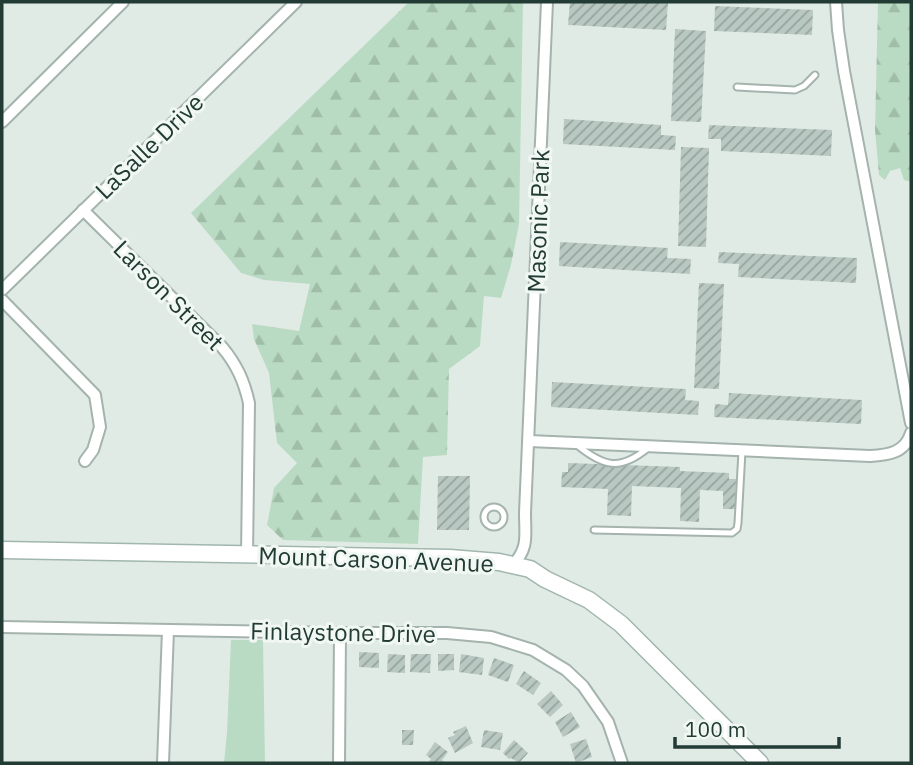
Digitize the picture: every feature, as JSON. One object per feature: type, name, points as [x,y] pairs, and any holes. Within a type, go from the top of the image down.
[{"type":"main road","name":"Mount Carson Avenue","points":[[2,550],[450,558],[499,562],[530,569],[604,610],[760,763]]},
{"type":"street","points":[[2,122],[124,2]]},
{"type":"street","name":"LaSalle Drive","points":[[2,290],[296,2]]},
{"type":"street","name":"Masonic Park","points":[[513,565],[522,555],[526,541],[547,2]]},
{"type":"street","points":[[836,2],[844,71],[911,423]]},
{"type":"street","name":"Larson Street","points":[[83,210],[234,361],[249,403],[247,555]]},
{"type":"street","points":[[2,300],[96,395],[100,427],[93,450],[85,461]]},
{"type":"street","points":[[529,441],[880,456],[901,450],[911,433]]},
{"type":"street","name":"Finlaystone Drive","points":[[2,627],[340,634],[447,633],[491,637],[533,650],[566,670],[583,685],[608,722],[622,763]]},
{"type":"street","points":[[163,763],[167,630]]},
{"type":"street","points":[[339,763],[340,634]]},
{"type":"lane","points":[[737,87],[795,90],[804,86],[815,75]]},
{"type":"lane","points":[[575,443],[598,461],[610,464],[628,462],[650,447]]},
{"type":"lane","points":[[594,530],[732,533],[737,529],[738,523],[742,451]]},
{"type":"lane","points":[[498,507],[503,512],[504,522],[499,527],[486,524],[484,517],[488,508],[498,507]]},
{"type":"green space","points":[[409,2],[523,2],[519,224],[511,265],[501,298],[484,296],[480,346],[449,369],[447,455],[423,457],[418,544],[283,540],[267,525],[274,488],[297,463],[277,443],[269,373],[254,339],[252,324],[299,331],[310,284],[264,280],[241,273],[191,213]]},
{"type":"green space","points":[[878,2],[911,2],[911,182],[904,180],[900,168],[890,171],[885,180],[879,175],[875,130]]},
{"type":"green space","points":[[231,640],[263,640],[265,763],[224,763]]},
{"type":"building","points":[[570,2],[668,3],[666,30],[568,25]]},
{"type":"building","points":[[715,6],[813,10],[812,35],[714,31]]},
{"type":"building","points":[[675,29],[706,31],[701,122],[671,121]]},
{"type":"building","points":[[564,119],[661,125],[661,135],[676,136],[675,150],[563,144]]},
{"type":"building","points":[[709,125],[832,130],[831,156],[721,151],[721,139],[708,139]]},
{"type":"building","points":[[681,147],[709,148],[706,247],[678,246]]},
{"type":"building","points":[[560,242],[668,248],[667,258],[691,259],[690,274],[559,266]]},
{"type":"building","points":[[719,252],[857,258],[856,283],[738,277],[739,264],[718,263]]},
{"type":"building","points":[[699,283],[724,284],[719,389],[694,388]]},
{"type":"building","points":[[552,382],[686,389],[685,400],[699,401],[698,415],[551,407]]},
{"type":"building","points":[[729,393],[862,400],[861,424],[714,417],[715,404],[728,405]]},
{"type":"building","points":[[568,463],[680,467],[680,471],[729,473],[729,479],[736,479],[735,509],[723,509],[723,491],[700,490],[699,522],[680,521],[681,488],[632,486],[631,516],[607,515],[608,489],[561,487],[562,472],[568,472]]},
{"type":"building","points":[[438,476],[470,476],[469,530],[437,530]]},
{"type":"building","points":[[359,652],[379,653],[379,668],[359,667]]},
{"type":"building","points":[[388,654],[405,655],[405,673],[387,672]]},
{"type":"building","points":[[411,654],[431,654],[430,673],[410,672]]},
{"type":"building","points":[[438,654],[454,654],[454,670],[438,671]]},
{"type":"building","points":[[461,654],[484,658],[482,675],[459,672]]},
{"type":"building","points":[[494,658],[514,665],[508,682],[488,675]]},
{"type":"building","points":[[524,671],[541,683],[533,695],[516,684]]},
{"type":"building","points":[[551,691],[563,705],[550,717],[537,704]]},
{"type":"building","points":[[571,712],[580,727],[563,737],[555,722]]},
{"type":"building","points":[[466,726],[473,743],[455,753],[448,738],[455,735],[453,732]]},
{"type":"building","points":[[402,730],[414,730],[413,745],[402,745]]},
{"type":"building","points":[[484,730],[503,733],[500,750],[481,747]]},
{"type":"building","points":[[586,739],[592,757],[576,763],[570,744]]},
{"type":"building","points":[[514,740],[528,753],[519,763],[503,753]]},
{"type":"building","points":[[435,742],[448,752],[442,760],[446,763],[428,763],[431,759],[426,755]]}]
